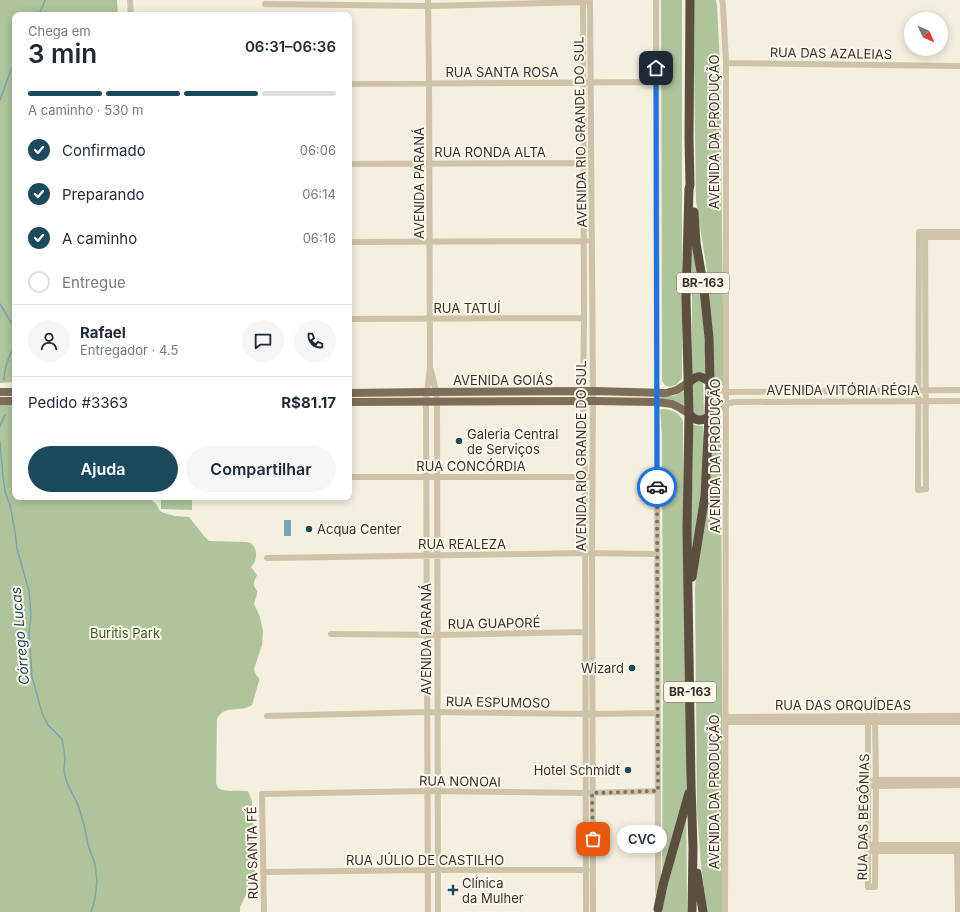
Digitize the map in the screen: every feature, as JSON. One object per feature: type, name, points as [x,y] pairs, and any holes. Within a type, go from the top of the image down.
[{"type":"highway","name":"BR-163","points":[[690,0],[690,185],[686,298],[689,382],[687,529],[693,848],[692,912]]},
{"type":"highway","name":"BR-163","points":[[688,600],[705,496],[710,382],[709,338],[704,289],[696,243],[692,189],[690,185]]},
{"type":"highway","points":[[689,382],[695,377],[700,376],[710,382]]},
{"type":"highway","points":[[689,414],[693,419],[698,420],[704,420],[709,417]]},
{"type":"highway","points":[[658,910],[663,885],[691,784]]},
{"type":"highway","points":[[693,848],[703,912]]},
{"type":"main road","name":"AVENIDA GOIÁS","points":[[352,393],[593,391],[666,393],[677,390],[689,382]]},
{"type":"main road","points":[[0,392],[12,392]]},
{"type":"main road","points":[[0,401],[12,401]]},
{"type":"main road","name":"AVENIDA GOIÁS","points":[[352,402],[657,402],[672,404],[689,414]]},
{"type":"street","points":[[130,0],[131,12]]},
{"type":"street","points":[[656,0],[658,910]]},
{"type":"street","name":"AVENIDA DA PRODUÇÃO","points":[[722,0],[726,63],[725,912]]},
{"type":"street","name":"AVENIDA RIO GRANDE DO SUL","points":[[583,1],[583,401],[589,554],[589,793],[586,912]]},
{"type":"street","points":[[265,4],[590,1]]},
{"type":"street","name":"AVENIDA RIO GRANDE DO SUL","points":[[589,714],[585,632],[592,477],[593,401],[590,1]]},
{"type":"street","name":"AVENIDA PARANÁ","points":[[428,3],[430,164],[430,367],[426,402],[428,912]]},
{"type":"street","name":"RUA DAS AZALEIAS","points":[[726,63],[960,66]]},
{"type":"street","name":"RUA SANTA ROSA","points":[[352,84],[656,82]]},
{"type":"street","name":"RUA RONDA ALTA","points":[[352,164],[583,163]]},
{"type":"street","points":[[922,235],[960,232]]},
{"type":"street","points":[[922,235],[960,238]]},
{"type":"street","points":[[922,235],[922,401],[918,490],[926,489],[922,401]]},
{"type":"street","points":[[352,242],[592,241]]},
{"type":"street","name":"RUA TATUÍ","points":[[352,319],[584,318]]},
{"type":"street","name":"AVENIDA PARANÁ","points":[[430,367],[437,402],[438,912]]},
{"type":"street","points":[[710,382],[720,390],[726,392]]},
{"type":"street","name":"AVENIDA VITÓRIA RÉGIA","points":[[726,392],[960,390]]},
{"type":"street","name":"AVENIDA VITÓRIA RÉGIA","points":[[726,404],[741,401],[960,401]]},
{"type":"street","points":[[709,417],[726,404]]},
{"type":"street","name":"RUA CONCÓRDIA","points":[[352,477],[592,477]]},
{"type":"street","name":"RUA REALEZA","points":[[267,558],[427,555],[657,554]]},
{"type":"street","name":"RUA GUAPORÉ","points":[[331,634],[438,635],[585,632]]},
{"type":"street","name":"RUA ESPUMOSO","points":[[267,716],[427,712],[589,714],[657,713]]},
{"type":"street","name":"RUA DAS ORQUÍDEAS","points":[[725,719],[872,719],[960,716]]},
{"type":"street","name":"RUA DAS ORQUÍDEAS","points":[[872,719],[960,722]]},
{"type":"street","name":"RUA DAS BEGÔNIAS","points":[[872,719],[876,783],[875,887],[868,887],[868,783],[872,719]]},
{"type":"street","points":[[868,783],[960,780]]},
{"type":"street","points":[[876,783],[960,786]]},
{"type":"street","name":"RUA NONOAI","points":[[262,794],[428,791],[589,793],[658,791]]},
{"type":"street","name":"AVENIDA RIO GRANDE DO SUL","points":[[589,793],[593,912]]},
{"type":"street","name":"RUA SANTA FÉ","points":[[262,794],[264,912]]},
{"type":"street","points":[[868,848],[959,848],[958,912]]},
{"type":"street","name":"RUA JÚLIO DE CASTILHO","points":[[263,872],[587,870]]},
{"type":"green space","points":[[0,0],[117,0],[118,12],[12,12],[12,382],[0,383]]},
{"type":"green space","points":[[661,0],[682,0],[682,378],[677,384],[670,387],[665,385],[662,381]]},
{"type":"green space","points":[[693,0],[716,0],[717,5],[720,66],[724,385],[717,384],[712,380],[709,284],[696,201]]},
{"type":"green space","points":[[690,231],[699,265],[707,376],[692,377],[692,294]]},
{"type":"green space","points":[[695,380],[703,381],[704,416],[702,417],[692,414],[691,384]]},
{"type":"green space","points":[[712,385],[720,393],[722,400],[712,411]]},
{"type":"green space","points":[[684,391],[684,406],[660,400],[660,396],[674,396]]},
{"type":"green space","name":"Buritis Park","points":[[0,405],[12,405],[12,500],[151,500],[157,505],[160,511],[164,513],[175,516],[189,517],[209,541],[247,542],[252,544],[255,549],[256,558],[251,567],[257,575],[254,582],[257,594],[254,604],[260,617],[263,632],[262,645],[254,669],[259,681],[252,705],[228,710],[220,714],[217,719],[217,786],[223,790],[248,791],[252,801],[255,871],[249,882],[246,895],[240,907],[240,912],[0,912]]},
{"type":"green space","points":[[662,409],[675,412],[680,416],[683,422],[683,547],[688,714],[686,783],[687,912],[662,912],[663,666],[662,435],[660,410]]},
{"type":"green space","points":[[719,416],[721,417],[723,912],[707,912],[701,864],[697,811],[695,587],[712,423]]},
{"type":"green space","points":[[693,425],[703,426],[705,463],[695,543],[690,556],[693,455]]},
{"type":"green space","points":[[161,500],[192,500],[192,510],[161,509]]},
{"type":"water","points":[[284,520],[291,520],[291,536],[284,536]]},
{"type":"waterway","name":"Córrego Lucas","points":[[40,12],[45,0]]},
{"type":"waterway","name":"Córrego Lucas","points":[[0,100],[12,68]]},
{"type":"waterway","name":"Córrego Lucas","points":[[0,304],[12,324]]},
{"type":"waterway","name":"Córrego Lucas","points":[[4,380],[6,366],[12,350]]},
{"type":"waterway","name":"Córrego Lucas","points":[[0,426],[5,415]]},
{"type":"waterway","name":"Córrego Lucas","points":[[0,442],[5,492],[10,505],[17,549],[29,591],[31,614],[29,633],[32,677],[42,713],[48,725],[62,739],[65,757],[64,771],[67,783],[78,805],[84,824],[88,845],[95,864],[97,881],[95,899],[91,912]]},
{"type":"way so far","points":[[593,839],[592,793],[658,791],[657,487]]},
{"type":"place","name":"Galeria Central de Serviços","points":[[459,441]]},
{"type":"place","name":"Acqua Center","points":[[309,529]]},
{"type":"place","name":"Wizard","points":[[632,668]]},
{"type":"place","name":"Hotel Schmidt","points":[[628,770]]},
{"type":"place","name":"CVC","points":[[593,839]]},
{"type":"place","name":"Clínica da Mulher","points":[[453,890]]},
{"type":"route","points":[[656,68],[657,487]]}]
